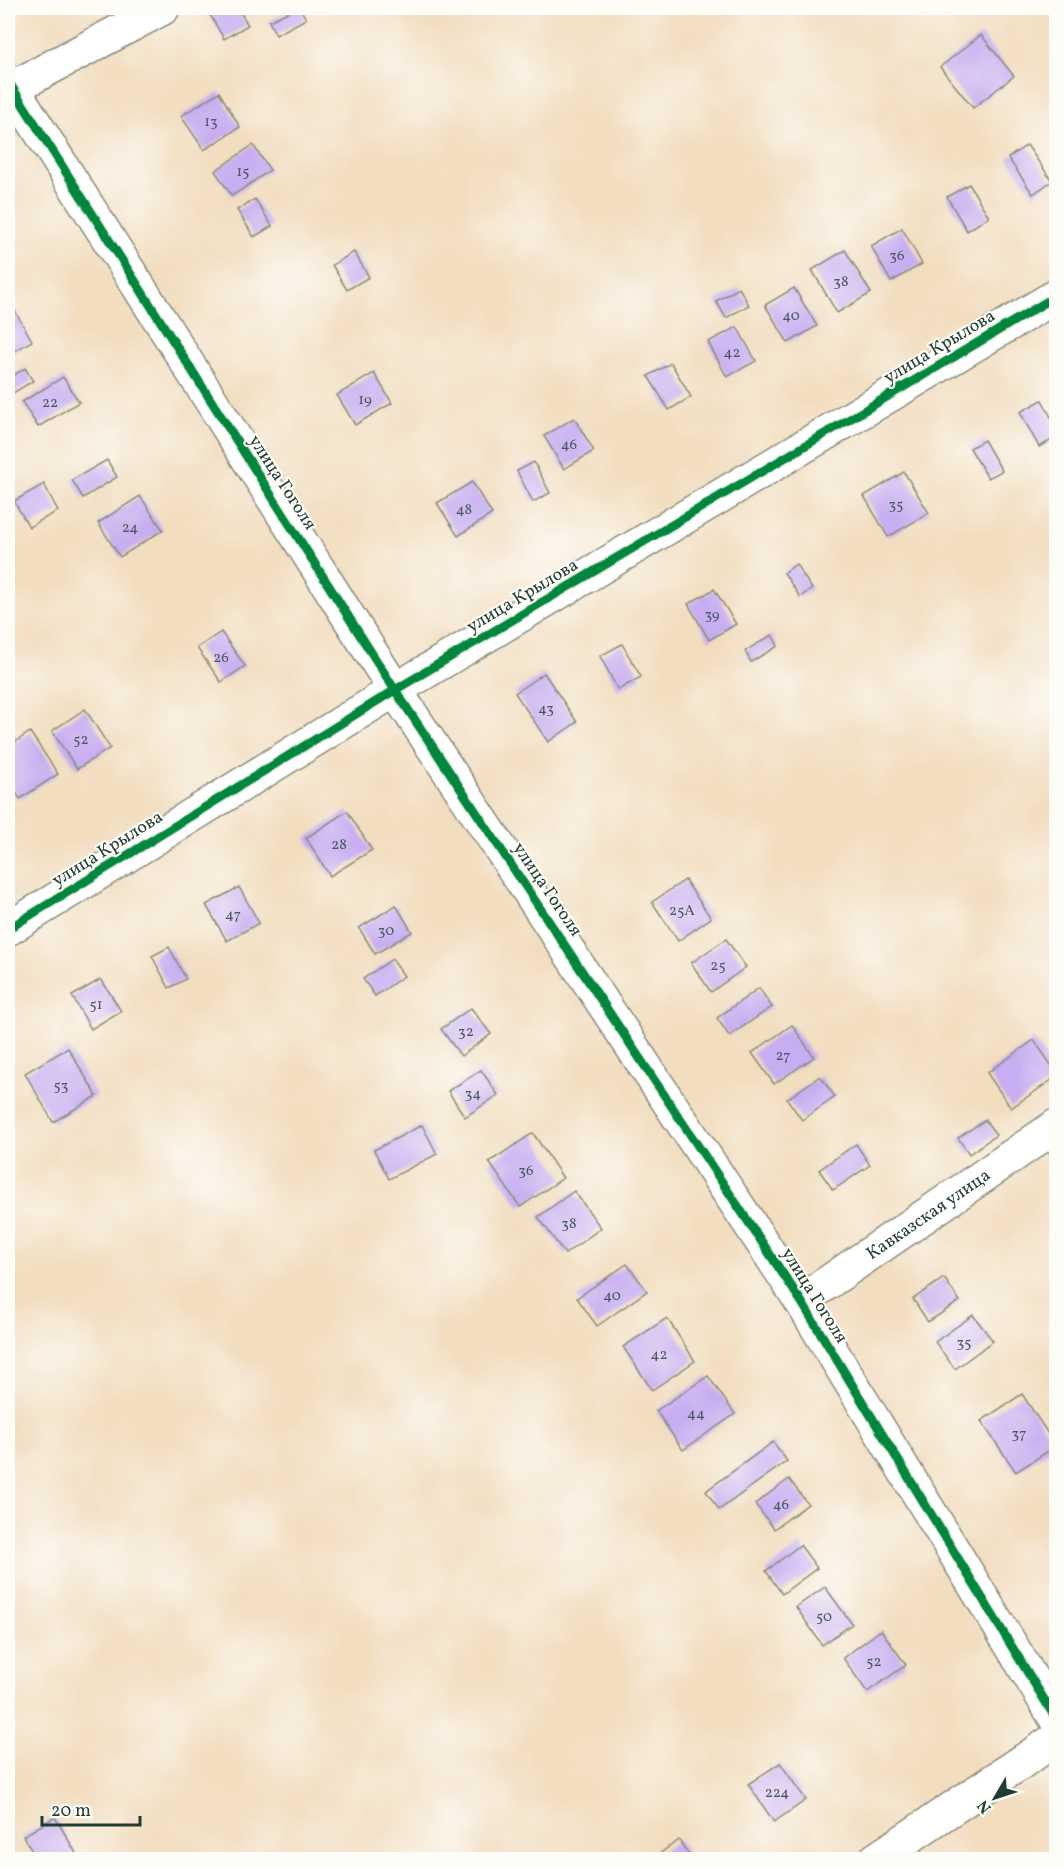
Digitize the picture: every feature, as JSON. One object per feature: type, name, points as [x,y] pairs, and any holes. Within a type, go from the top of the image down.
[{"type":"street","points":[[10,84],[163,8]]},
{"type":"street","name":"улица Гоголя","points":[[10,84],[395,690],[801,1301],[1056,1719]]},
{"type":"street","name":"улица Крылова","points":[[8,929],[395,690],[1056,296]]},
{"type":"street","name":"Кавказская улица","points":[[801,1301],[1056,1126]]},
{"type":"street","points":[[875,1860],[1056,1739]]},
{"type":"building","points":[[206,8],[238,8],[248,25],[224,39]]},
{"type":"building","points":[[300,8],[306,19],[276,35],[269,21]]},
{"type":"building","points":[[981,35],[1014,76],[973,108],[940,67]]},
{"type":"building","points":[[219,92],[240,127],[204,150],[181,116]]},
{"type":"building","points":[[253,145],[270,170],[232,196],[215,171]]},
{"type":"building","points":[[1027,145],[1052,181],[1033,194],[1008,158]]},
{"type":"building","points":[[969,184],[989,217],[967,231],[947,197]]},
{"type":"building","points":[[255,199],[272,226],[254,237],[237,210]]},
{"type":"building","points":[[902,228],[922,264],[891,282],[871,246]]},
{"type":"building","points":[[845,250],[871,293],[837,313],[812,270]]},
{"type":"building","points":[[354,252],[369,277],[347,290],[332,265]]},
{"type":"building","points":[[739,288],[749,305],[726,318],[716,301]]},
{"type":"building","points":[[794,288],[817,326],[788,343],[765,305]]},
{"type":"building","points":[[15,311],[32,341],[8,355],[8,315]]},
{"type":"building","points":[[737,327],[756,361],[727,377],[708,342]]},
{"type":"building","points":[[671,363],[691,397],[669,410],[648,376]]},
{"type":"building","points":[[25,368],[33,381],[8,396],[8,379]]},
{"type":"building","points":[[374,373],[392,403],[355,425],[337,395]]},
{"type":"building","points":[[63,377],[79,402],[38,427],[22,402]]},
{"type":"building","points":[[1042,400],[1056,427],[1056,438],[1039,447],[1020,412]]},
{"type":"building","points":[[574,418],[594,451],[564,469],[544,436]]},
{"type":"building","points":[[984,440],[1002,471],[988,478],[970,448]]},
{"type":"building","points":[[107,460],[117,477],[83,498],[72,480]]},
{"type":"building","points":[[534,462],[550,493],[533,502],[517,471]]},
{"type":"building","points":[[904,472],[929,513],[888,537],[864,496]]},
{"type":"building","points":[[472,482],[492,514],[458,536],[437,503]]},
{"type":"building","points":[[44,484],[58,511],[29,527],[14,501]]},
{"type":"building","points":[[140,496],[163,530],[120,557],[98,523]]},
{"type":"building","points":[[796,564],[812,589],[800,597],[784,573]]},
{"type":"building","points":[[714,589],[736,624],[709,640],[688,604]]},
{"type":"building","points":[[221,632],[245,666],[221,682],[197,648]]},
{"type":"building","points":[[772,635],[778,646],[751,662],[745,651]]},
{"type":"building","points":[[622,644],[641,677],[618,690],[600,656]]},
{"type":"building","points":[[544,673],[577,722],[548,742],[515,693]]},
{"type":"building","points":[[85,709],[110,748],[77,769],[52,731]]},
{"type":"building","points":[[30,732],[58,774],[20,799],[8,780],[8,747]]},
{"type":"building","points":[[347,811],[372,850],[330,876],[306,838]]},
{"type":"building","points":[[685,880],[711,918],[678,941],[652,902]]},
{"type":"building","points":[[239,887],[259,923],[227,941],[206,905]]},
{"type":"building","points":[[396,905],[412,932],[375,954],[359,928]]},
{"type":"building","points":[[726,939],[746,967],[711,992],[691,963]]},
{"type":"building","points":[[169,947],[186,979],[169,988],[152,956]]},
{"type":"building","points":[[392,959],[404,976],[375,996],[363,979]]},
{"type":"building","points":[[101,979],[121,1011],[91,1029],[72,996]]},
{"type":"building","points":[[759,988],[772,1007],[729,1036],[717,1018]]},
{"type":"building","points":[[471,1008],[491,1034],[461,1056],[441,1029]]},
{"type":"building","points":[[792,1025],[814,1057],[774,1084],[752,1053]]},
{"type":"building","points":[[1034,1040],[1056,1072],[1056,1077],[1011,1108],[987,1073]]},
{"type":"building","points":[[68,1048],[97,1096],[53,1122],[25,1073]]},
{"type":"building","points":[[481,1070],[498,1095],[465,1117],[448,1091]]},
{"type":"building","points":[[820,1076],[835,1097],[802,1120],[787,1099]]},
{"type":"building","points":[[985,1120],[996,1135],[969,1154],[958,1138]]},
{"type":"building","points":[[422,1125],[437,1154],[389,1179],[374,1150]]},
{"type":"building","points":[[533,1133],[563,1178],[520,1207],[489,1162]]},
{"type":"building","points":[[856,1144],[870,1165],[833,1190],[819,1170]]},
{"type":"building","points":[[574,1191],[601,1228],[565,1254],[538,1217]]},
{"type":"building","points":[[627,1264],[647,1291],[597,1326],[577,1298]]},
{"type":"building","points":[[944,1278],[960,1301],[928,1322],[913,1299]]},
{"type":"building","points":[[973,1315],[993,1341],[955,1369],[935,1342]]},
{"type":"building","points":[[667,1318],[695,1361],[652,1390],[623,1347]]},
{"type":"building","points":[[708,1376],[735,1414],[683,1450],[656,1411]]},
{"type":"building","points":[[1022,1394],[1056,1446],[1016,1472],[981,1421]]},
{"type":"building","points":[[773,1442],[787,1461],[719,1510],[706,1491]]},
{"type":"building","points":[[789,1479],[808,1504],[774,1529],[755,1504]]},
{"type":"building","points":[[800,1545],[817,1568],[782,1594],[766,1571]]},
{"type":"building","points":[[825,1587],[852,1624],[822,1645],[796,1607]]},
{"type":"building","points":[[881,1630],[906,1665],[867,1692],[843,1658]]},
{"type":"building","points":[[780,1763],[806,1800],[774,1822],[748,1784]]},
{"type":"building","points":[[55,1817],[80,1860],[37,1860],[23,1836]]},
{"type":"building","points":[[679,1840],[692,1860],[662,1860],[659,1854]]},
{"type":"cycle path","points":[[8,81],[395,690],[801,1301],[1056,1719]]},
{"type":"cycle path","points":[[8,929],[395,690],[1056,296]]}]
